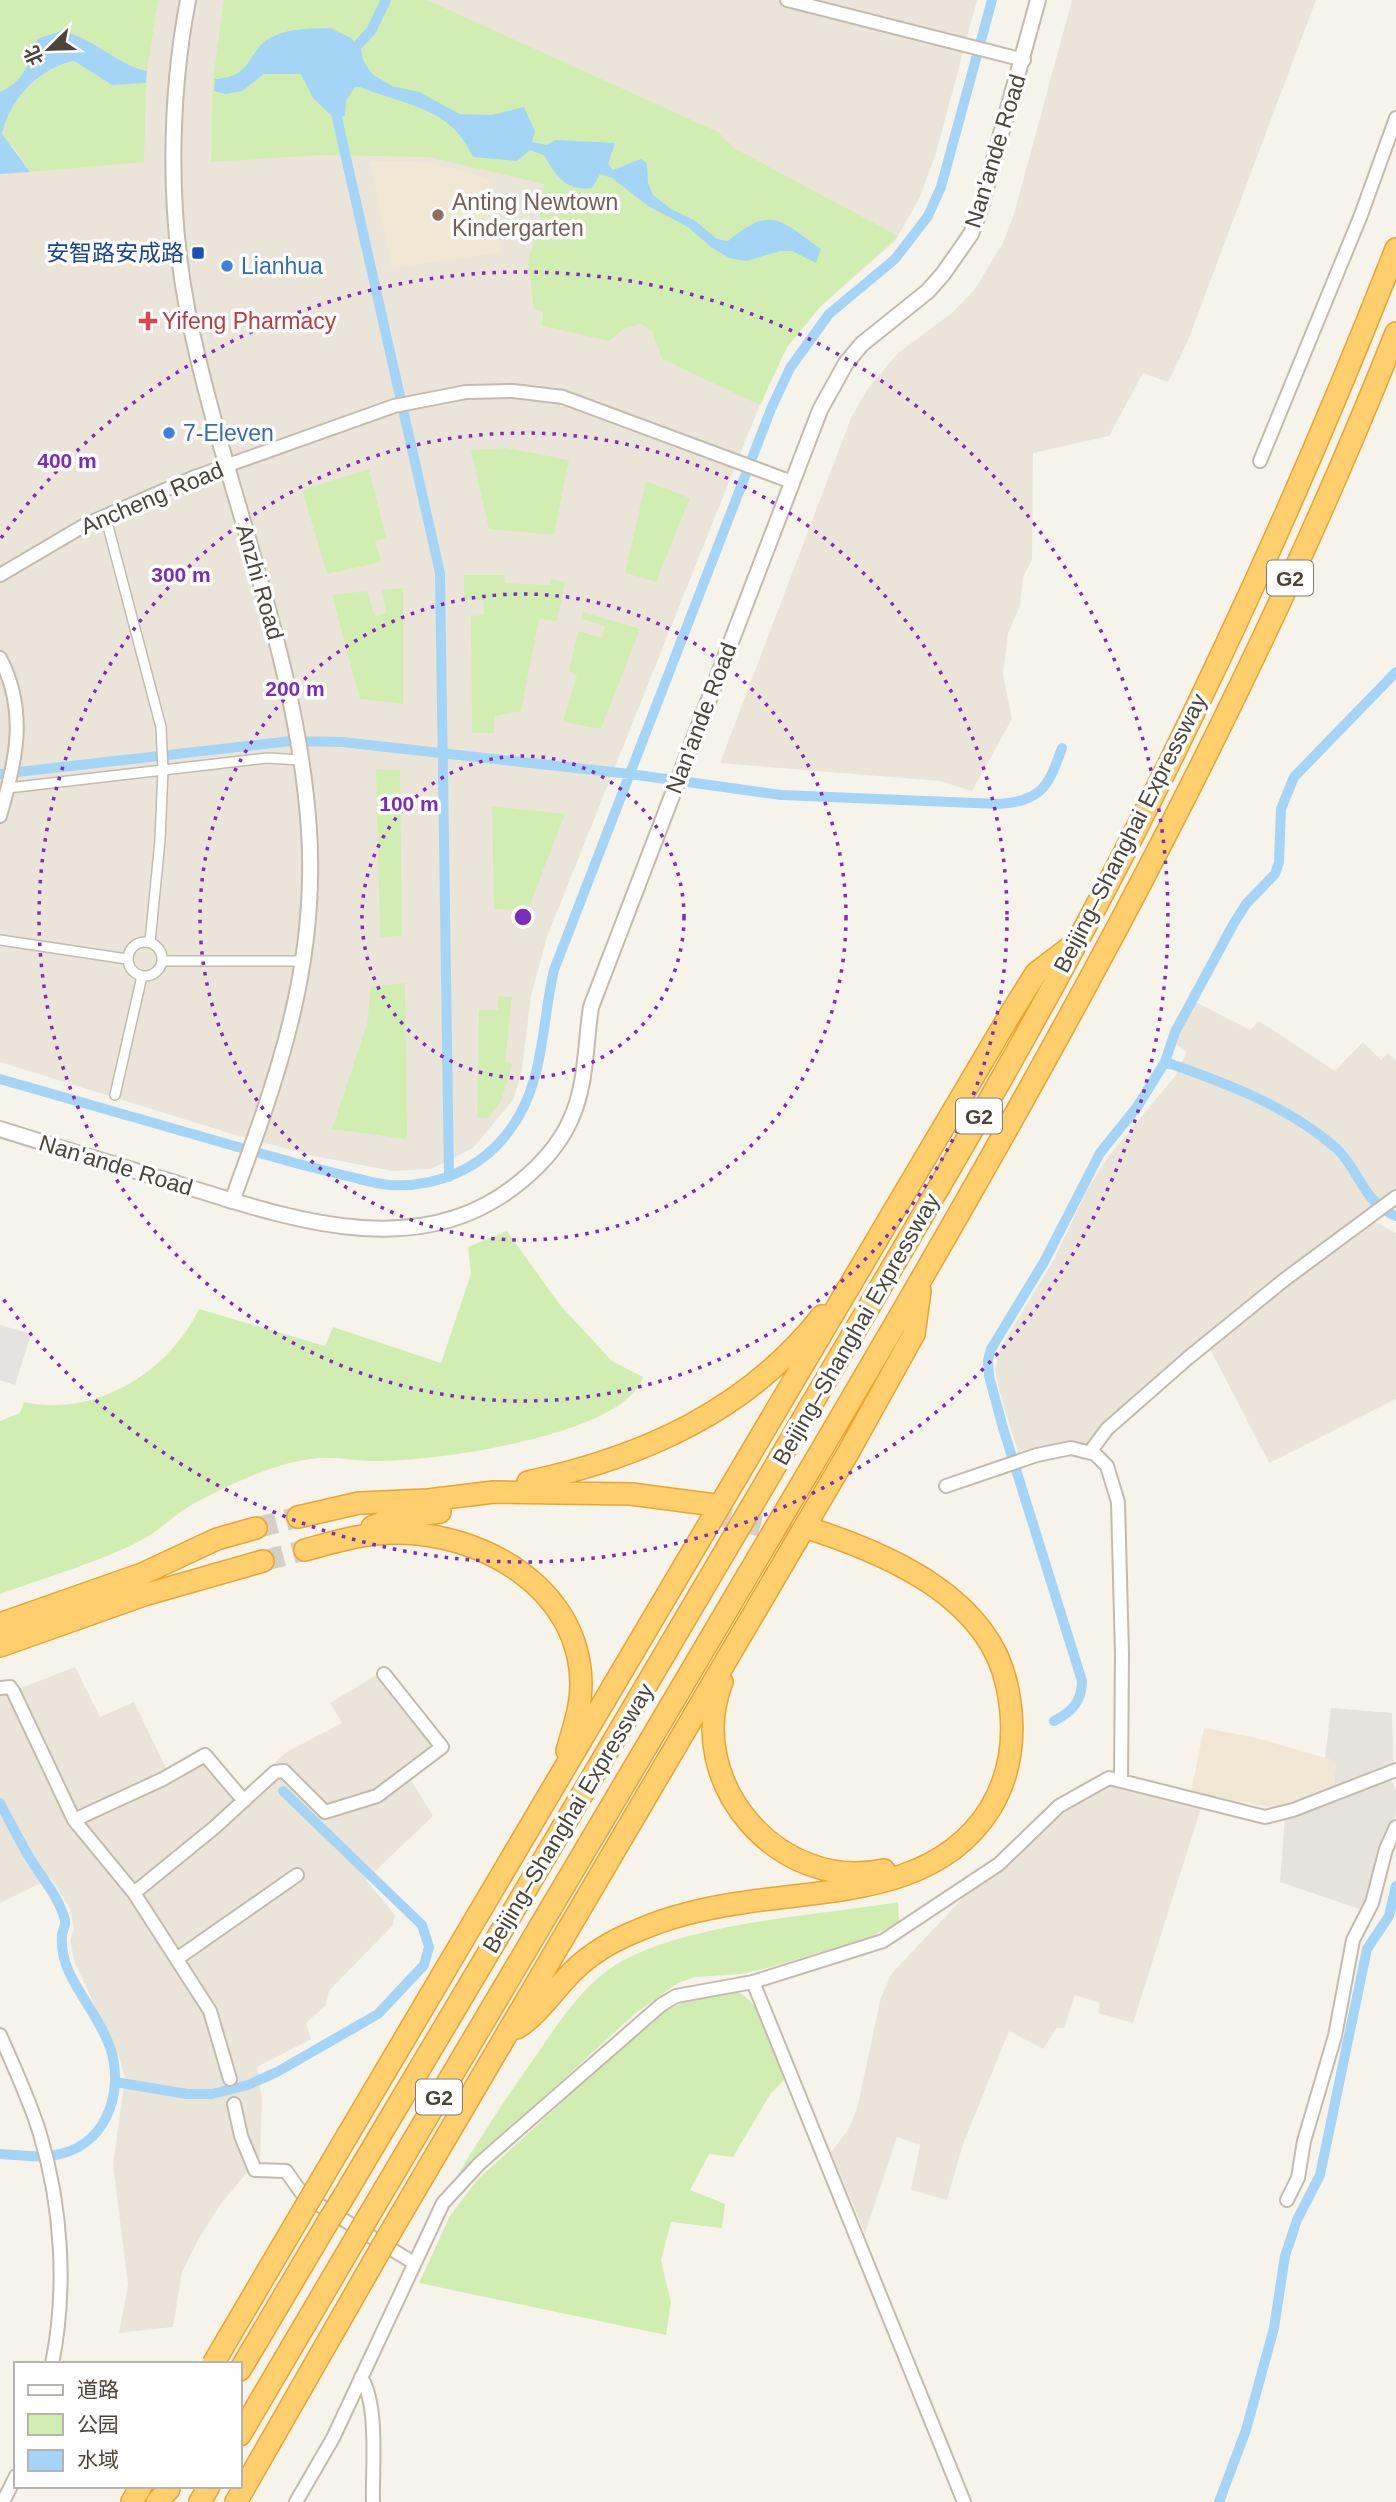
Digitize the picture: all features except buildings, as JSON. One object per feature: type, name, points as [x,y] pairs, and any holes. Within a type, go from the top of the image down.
[{"type":"highway","name":"Beijing–Shanghai Expressway","points":[[242,2367],[909,1240],[1077,942],[1148,806],[1297,488],[1396,249]]},
{"type":"highway","name":"Beijing–Shanghai Expressway","points":[[242,2432],[922,1281],[1154,863],[1326,501],[1396,333]]},
{"type":"highway","points":[[214,2362],[1036,973],[1077,942]]},
{"type":"highway","points":[[236,2502],[506,2034],[824,1496],[914,1334],[922,1281]]},
{"type":"highway","points":[[298,1517],[359,1503],[428,1500],[494,1492],[605,1464],[688,1428],[763,1378],[847,1294]]},
{"type":"highway","points":[[305,1550],[343,1539],[390,1519],[548,1502],[631,1503],[713,1509],[631,1494],[494,1492]]},
{"type":"highway","points":[[0,1624],[142,1574],[216,1539],[256,1528]]},
{"type":"highway","points":[[343,1539],[392,1532],[454,1539],[483,1549],[532,1579],[567,1626],[578,1654],[581,1684],[578,1713],[567,1749],[565,1770]]},
{"type":"highway","points":[[506,2034],[529,2020],[575,1969],[606,1947],[639,1930],[673,1918],[756,1900],[881,1882],[926,1867],[946,1855],[982,1822],[1006,1776],[1007,1706],[980,1642],[949,1607],[911,1580],[812,1535]]},
{"type":"highway","points":[[0,1646],[144,1595],[263,1561]]},
{"type":"highway","points":[[750,1622],[716,1702],[713,1737],[723,1781],[743,1818],[764,1838],[793,1857],[834,1870],[879,1871],[900,1866],[942,1847],[959,1833],[987,1796],[1006,1757]]},
{"type":"street","name":"Anzhi Road","points":[[188,0],[174,152],[179,253],[188,312],[226,466],[267,603],[296,727],[301,756],[310,870],[305,961],[297,1004],[232,1201]]},
{"type":"street","points":[[787,0],[1024,60]]},
{"type":"street","name":"Nan'ande Road","points":[[0,1130],[232,1201],[323,1224],[367,1230],[414,1228],[478,1211],[536,1169],[556,1146],[571,1120],[584,1078],[591,1007],[820,410],[846,363],[881,327],[928,291],[971,234],[981,210],[1024,60],[1038,0]]},
{"type":"street","points":[[1260,461],[1356,228],[1396,118]]},
{"type":"street","name":"Ancheng Road","points":[[0,575],[106,515],[226,466],[394,406],[412,401],[491,391],[563,397],[792,482]]},
{"type":"street","points":[[106,515],[161,727],[164,765],[150,942]]},
{"type":"street","points":[[0,658],[14,686],[19,716],[15,761],[0,816]]},
{"type":"street","points":[[10,783],[164,765],[301,756]]},
{"type":"street","points":[[0,940],[127,959]]},
{"type":"street","points":[[150,942],[162,953],[163,961],[159,971],[150,976],[142,976],[130,969],[127,959],[135,945],[150,942]]},
{"type":"street","points":[[163,961],[305,961]]},
{"type":"street","points":[[116,1095],[142,976]]},
{"type":"street","points":[[1090,1452],[1107,1429],[1188,1358],[1284,1280],[1393,1199]]},
{"type":"street","points":[[946,1486],[1022,1460],[1071,1448],[1090,1452],[1107,1466],[1118,1502],[1122,1654],[1121,1780]]},
{"type":"street","points":[[134,1894],[280,1770],[325,1812],[377,1796],[443,1747],[384,1674]]},
{"type":"street","points":[[0,1688],[10,1687],[13,1691],[74,1820],[134,1894],[178,1958],[216,2024],[230,2079]]},
{"type":"street","points":[[74,1820],[163,1779],[205,1755],[244,1801]]},
{"type":"street","points":[[296,2502],[333,2438],[431,2224],[458,2184],[633,2026],[676,1996],[753,1982],[855,1952],[902,1931],[999,1864],[1059,1806],[1109,1778],[1265,1816],[1293,1810],[1395,1773]]},
{"type":"street","points":[[1287,2200],[1298,2178],[1304,2141],[1322,2088],[1353,1940],[1367,1915],[1396,1827]]},
{"type":"street","points":[[178,1958],[297,1875]]},
{"type":"street","points":[[753,1982],[964,2502]]},
{"type":"street","points":[[0,2035],[44,2146],[48,2166],[60,2261],[59,2309],[52,2362]]},
{"type":"street","points":[[234,2104],[241,2136],[255,2170],[286,2171],[303,2195],[414,2263]]},
{"type":"street","points":[[361,2377],[368,2389],[371,2414],[373,2502]]},
{"type":"street","points":[[3,2502],[14,2480]]},
{"type":"shaded area","points":[[0,0],[977,0],[936,153],[920,197],[895,241],[821,306],[787,347],[769,382],[547,937],[531,996],[521,1076],[513,1100],[473,1148],[431,1169],[393,1171],[314,1156],[232,1134],[0,1062]]},
{"type":"shaded area","points":[[1072,0],[1316,0],[1187,343],[1168,382],[1143,373],[1109,436],[1033,453],[1032,560],[1023,577],[1020,606],[1008,633],[1003,675],[1012,719],[972,791],[940,781],[720,763],[851,418],[866,391],[898,353],[952,313],[975,289],[1003,243],[1014,214]]},
{"type":"shaded area","name":"Anting Newtown Kindergarten","points":[[370,161],[428,162],[488,178],[501,252],[392,268]]},
{"type":"shaded area","points":[[1192,1000],[1250,1030],[1259,1021],[1335,1071],[1363,1042],[1381,1060],[1388,1053],[1396,1061],[1396,1197],[1370,1219],[1396,1233],[1396,1399],[1269,1463],[1208,1345],[1108,1431],[1097,1447],[1078,1442],[1019,1455],[995,1369],[1000,1349],[1053,1261],[1087,1190],[1108,1157],[1176,1075],[1187,1051],[1170,1041]]},
{"type":"shaded area","points":[[0,1325],[31,1334],[15,1385],[0,1380]]},
{"type":"shaded area","points":[[75,1667],[100,1717],[134,1702],[169,1774],[212,1752],[229,1780],[243,1795],[285,1753],[342,1723],[330,1703],[383,1671],[447,1750],[409,1777],[433,1816],[366,1880],[395,1915],[393,1925],[329,1991],[326,2005],[306,2023],[311,2039],[257,2067],[262,2100],[260,2157],[219,2206],[197,2242],[182,2272],[173,2327],[119,2333],[128,2285],[113,2164],[125,2078],[119,2057],[75,1963],[70,1940],[74,1929],[70,1909],[51,1878],[0,1903],[0,1683],[8,1681],[13,1691]]},
{"type":"shaded area","points":[[1331,1708],[1392,1713],[1393,1762],[1334,1786],[1336,1762],[1325,1759]]},
{"type":"shaded area","points":[[1204,1728],[1253,1737],[1336,1761],[1334,1786],[1274,1808],[1191,1792]]},
{"type":"shaded area","points":[[1390,1777],[1396,1791],[1396,1813],[1365,1911],[1280,1882],[1285,1818]]},
{"type":"shaded area","points":[[1118,1785],[1201,1808],[1133,2023],[1098,2013],[1100,2003],[1075,1995],[1064,2028],[1057,2028],[1043,2049],[1009,2031],[963,2144],[947,2200],[911,2190],[920,2145],[897,2137],[865,2233],[831,2152],[848,2130],[857,2109],[881,1997],[892,1973],[963,1898],[1015,1858],[1065,1811],[1094,1792]]},
{"type":"green space","points":[[0,0],[158,0],[147,71],[113,58],[37,39],[25,70],[15,83],[0,92]]},
{"type":"green space","points":[[224,0],[427,0],[718,132],[734,148],[898,236],[821,306],[787,347],[760,405],[662,359],[652,331],[641,324],[623,329],[609,341],[542,326],[543,312],[534,309],[528,260],[539,226],[544,184],[428,157],[323,155],[211,162],[213,79]]},
{"type":"green space","points":[[74,61],[112,85],[146,83],[144,162],[30,172],[14,147],[3,139],[9,113],[26,89],[50,71]]},
{"type":"green space","points":[[507,448],[569,460],[554,535],[489,529],[471,450]]},
{"type":"green space","points":[[369,469],[386,538],[375,541],[381,562],[327,574],[302,490]]},
{"type":"green space","points":[[646,481],[690,498],[656,582],[625,573]]},
{"type":"green space","points":[[464,575],[504,575],[505,583],[550,585],[551,579],[565,582],[557,621],[539,619],[521,711],[495,716],[494,733],[472,733],[471,616],[484,615],[483,600],[464,600]]},
{"type":"green space","points":[[403,588],[403,704],[360,699],[332,595],[367,591],[375,616],[386,613],[382,590]]},
{"type":"green space","points":[[583,612],[640,629],[601,729],[563,722],[577,674],[569,671],[578,631],[602,638],[605,626],[582,619]]},
{"type":"green space","points":[[376,769],[400,770],[402,936],[380,937]]},
{"type":"green space","points":[[492,806],[565,814],[528,910],[494,909]]},
{"type":"green space","points":[[405,983],[407,1139],[332,1129],[367,1024],[371,987]]},
{"type":"green space","points":[[498,996],[512,997],[505,1062],[513,1063],[501,1101],[488,1118],[477,1118],[479,1010],[498,1010]]},
{"type":"green space","points":[[507,1231],[560,1305],[612,1361],[643,1377],[629,1398],[601,1415],[565,1430],[523,1442],[438,1457],[374,1461],[319,1458],[282,1465],[197,1502],[147,1537],[124,1549],[0,1594],[0,1421],[20,1413],[24,1402],[51,1405],[77,1403],[103,1396],[127,1385],[169,1352],[186,1332],[199,1309],[325,1346],[333,1327],[441,1363],[471,1274],[468,1247]]},
{"type":"green space","points":[[898,1902],[899,1922],[870,1937],[742,1974],[695,1977],[678,1983],[637,2012],[457,2176],[558,2024],[586,1989],[608,1970],[636,1954],[707,1932],[788,1917]]},
{"type":"green space","points":[[737,1992],[746,1997],[761,2017],[784,2080],[771,2093],[733,2157],[709,2154],[690,2190],[725,2204],[722,2228],[671,2222],[661,2260],[671,2303],[666,2335],[419,2283],[450,2216],[477,2180],[659,2014],[688,2000]]},
{"type":"water","points":[[330,28],[351,38],[361,49],[363,60],[372,74],[392,86],[419,92],[460,114],[492,115],[524,107],[535,131],[532,142],[547,145],[555,140],[615,143],[608,164],[613,170],[641,159],[647,163],[648,183],[653,195],[671,209],[694,220],[717,239],[728,241],[755,223],[776,221],[786,224],[821,249],[816,263],[792,251],[780,251],[746,261],[729,258],[688,227],[648,206],[612,178],[600,174],[592,188],[575,187],[562,181],[544,155],[530,150],[517,161],[473,157],[452,127],[439,117],[360,87],[355,87],[346,101],[345,116],[334,118],[313,98],[301,74],[264,74],[242,91],[226,94],[214,91],[215,79],[237,74],[265,41],[274,36],[294,30]]},
{"type":"water","points":[[61,31],[83,39],[135,68],[147,71],[146,83],[112,85],[74,61],[49,71],[28,87],[19,98],[11,109],[2,134],[30,172],[0,174],[0,92],[15,83],[25,70],[37,39]]},
{"type":"waterway","points":[[352,51],[371,31],[386,0]]},
{"type":"waterway","points":[[0,1079],[283,1160],[384,1184],[407,1185],[440,1179],[471,1166],[498,1144],[521,1113],[529,1094],[536,1074],[554,970],[771,409],[790,368],[829,314],[895,259],[928,216],[941,187],[992,0]]},
{"type":"waterway","points":[[335,109],[440,573],[449,1177]]},
{"type":"waterway","points":[[1054,1721],[1075,1705],[1082,1681],[1003,1428],[989,1376],[988,1360],[991,1349],[1044,1262],[1100,1153],[1137,1107],[1165,1062],[1175,1032],[1234,923],[1246,904],[1275,874],[1279,862],[1281,809],[1294,777],[1396,672]]},
{"type":"waterway","points":[[0,774],[292,741],[342,742],[630,774],[781,795],[998,804],[1025,799],[1041,790],[1052,773],[1062,748]]},
{"type":"waterway","points":[[1165,1062],[1233,1087],[1299,1120],[1337,1149],[1377,1204],[1396,1216]]},
{"type":"waterway","points":[[115,2082],[187,2094],[212,2094],[248,2085],[277,2072],[378,2014],[424,1965],[429,1947],[422,1925],[283,1791]]},
{"type":"waterway","points":[[0,1803],[62,1911],[65,1922],[62,1949],[66,1963],[106,2037],[114,2063],[115,2079],[109,2110],[102,2125],[92,2137],[79,2146],[49,2156],[0,2154]]},
{"type":"waterway","points":[[1219,2502],[1246,2430],[1274,2328],[1285,2256],[1297,2220],[1320,2175],[1367,1949],[1389,1916],[1396,1886]]},
{"type":"tunnel","points":[[710,1513],[809,1539]]},
{"type":"tunnel","points":[[256,1528],[298,1517]]},
{"type":"tunnel","points":[[263,1561],[305,1550]]},
{"type":"place","name":"Anting Newtown Kindergarten","points":[[438,215]]},
{"type":"place","name":"安智路安成路","points":[[198,253]]},
{"type":"place","name":"Lianhua","points":[[227,266]]},
{"type":"place","name":"Yifeng Pharmacy","points":[[148,321]]},
{"type":"place","name":"7-Eleven","points":[[169,433]]}]
